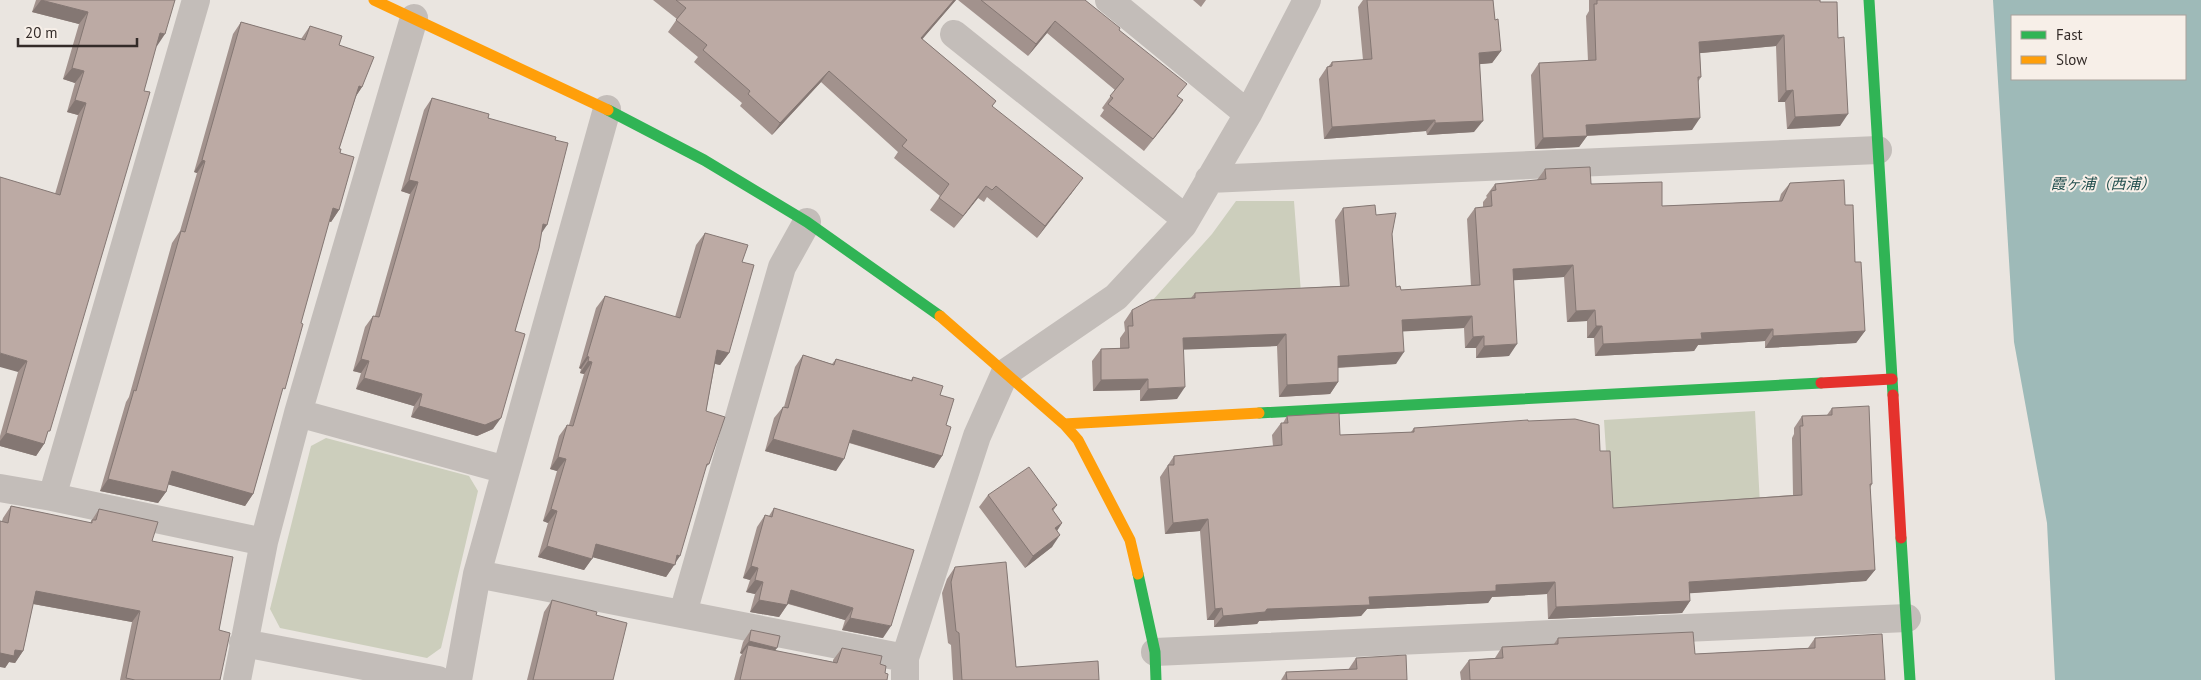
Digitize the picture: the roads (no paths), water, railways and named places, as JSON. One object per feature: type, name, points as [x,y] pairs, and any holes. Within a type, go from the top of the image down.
[{"type":"street","points":[[52,497],[196,0]]},
{"type":"street","points":[[374,0],[607,109],[704,160],[807,222],[938,314],[1064,424],[1078,440],[1130,540],[1155,652],[1156,680]]},
{"type":"street","points":[[1109,0],[1248,114]]},
{"type":"street","points":[[477,574],[683,613],[905,669],[977,436],[1005,373],[1116,297],[1183,225],[1248,114],[1307,0]]},
{"type":"street","points":[[1869,0],[1910,680]]},
{"type":"street","points":[[237,680],[264,542],[298,413],[414,18]]},
{"type":"street","points":[[954,34],[1186,219]]},
{"type":"street","points":[[458,680],[477,574],[607,109]]},
{"type":"street","points":[[1209,179],[1878,150]]},
{"type":"street","points":[[683,613],[782,267],[807,222]]},
{"type":"street","points":[[1064,424],[1892,379]]},
{"type":"street","points":[[298,413],[506,470]]},
{"type":"street","points":[[0,488],[52,497],[264,542]]},
{"type":"street","points":[[1155,652],[1907,618]]},
{"type":"street","points":[[243,643],[438,680]]},
{"type":"water","name":"霞ヶ浦（西浦）","points":[[1993,0],[2201,0],[2201,680],[2055,680],[2047,523],[2014,342]]}]
